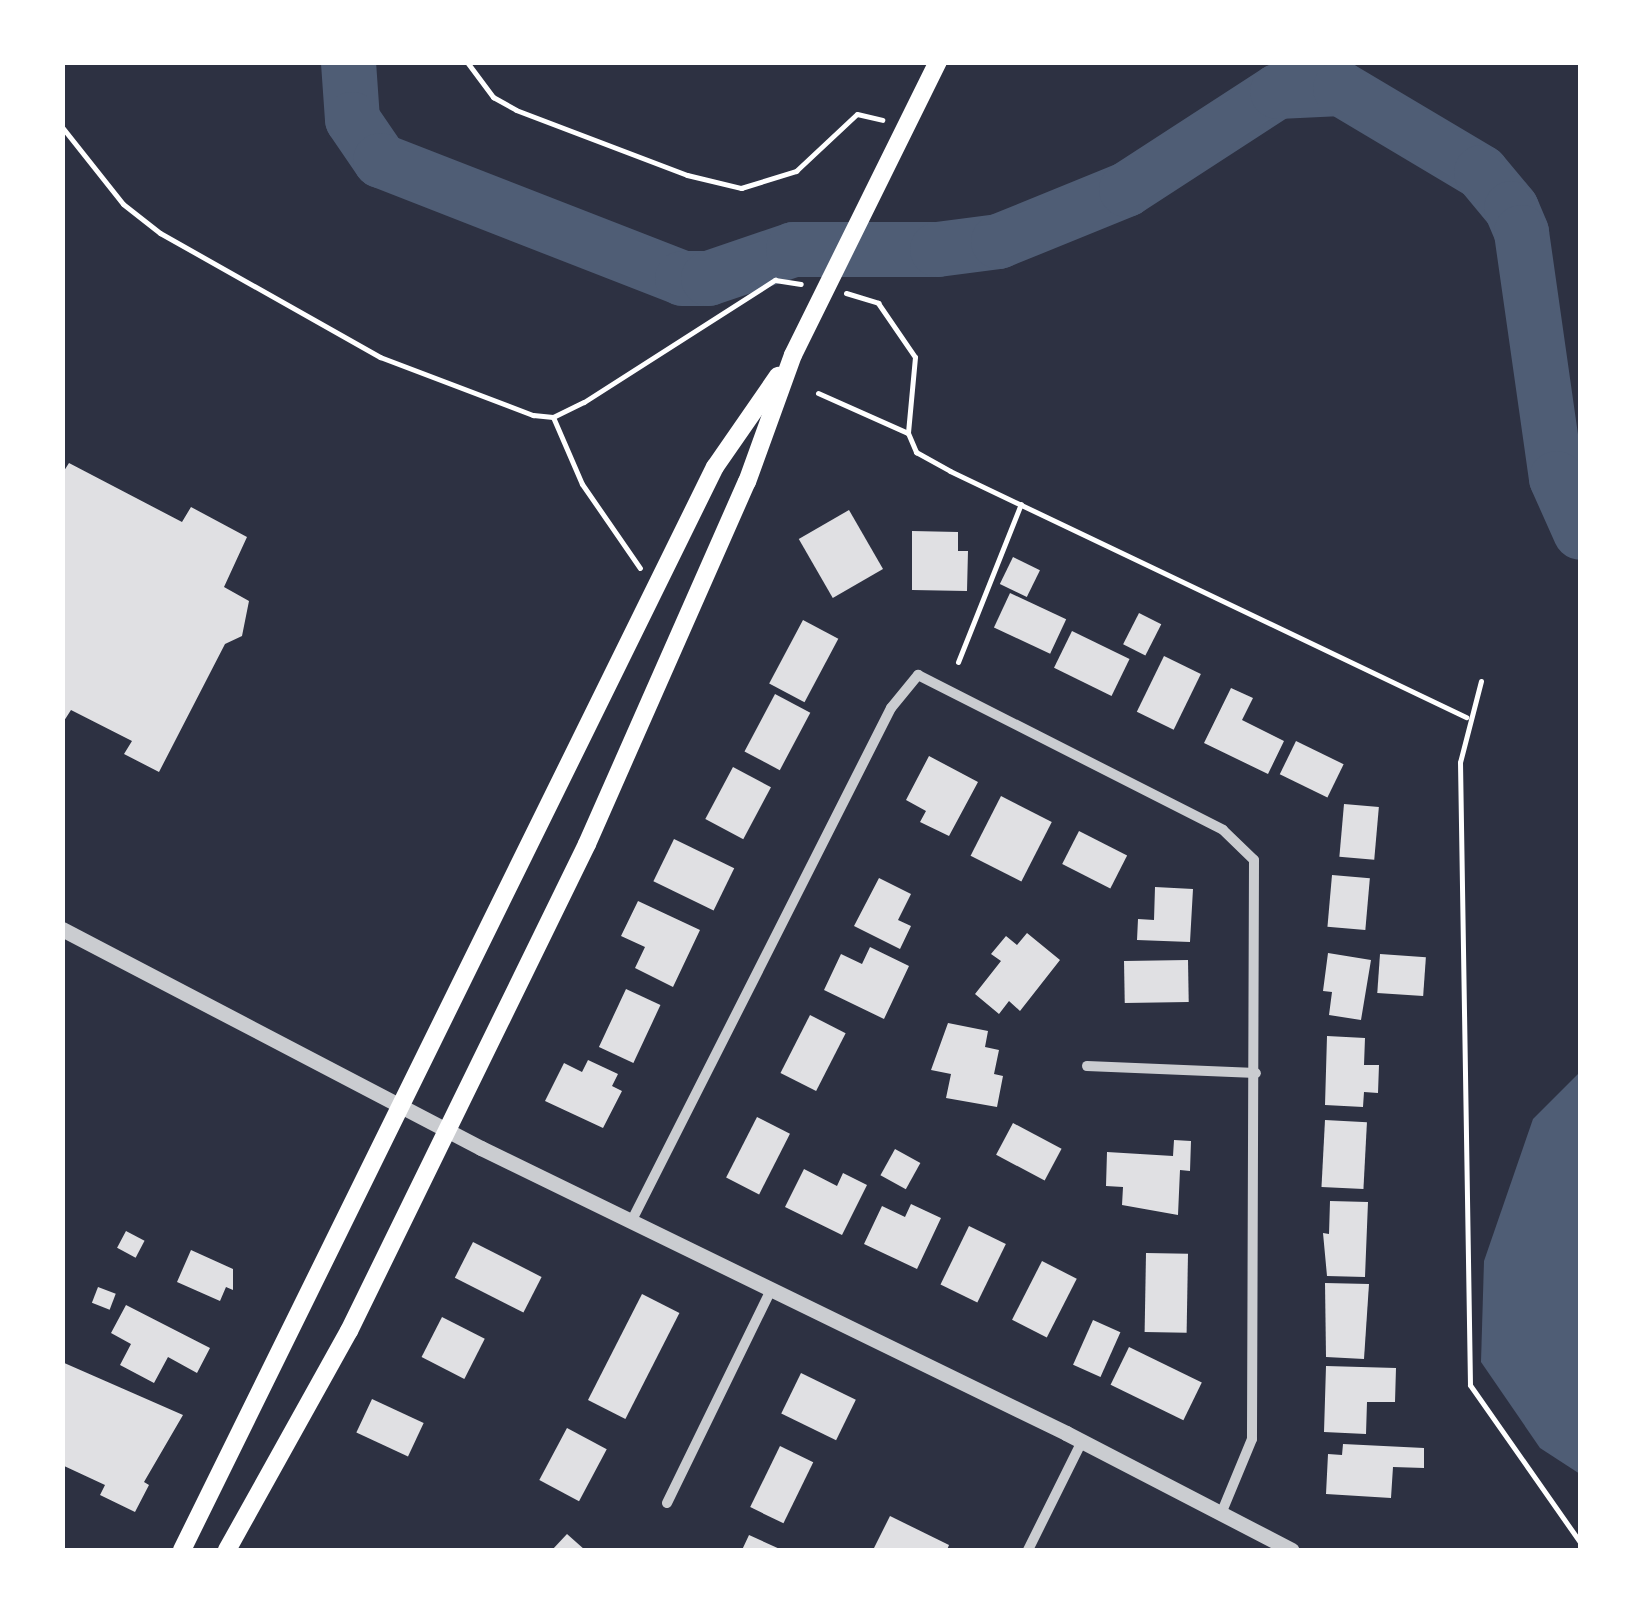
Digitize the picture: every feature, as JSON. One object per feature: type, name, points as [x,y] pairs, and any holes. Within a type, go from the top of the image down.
[{"type":"main road","points":[[227,1550],[349,1331],[449,1131],[675,645],[747,482],[793,355],[938,62]]},
{"type":"main road","points":[[182,1550],[715,467],[793,355]]},
{"type":"street","points":[[631,1222],[891,708],[918,675],[1223,830],[1245,848],[1258,873],[1252,1440],[1221,1514]]},
{"type":"street","points":[[62,929],[449,1131],[1082,1442],[1292,1550]]},
{"type":"street","points":[[1088,1066],[1256,1073]]},
{"type":"street","points":[[668,1503],[771,1290]]},
{"type":"street","points":[[1028,1550],[1082,1442]]},
{"type":"path","points":[[467,62],[493,97],[516,110],[686,175],[741,188],[796,171],[836,128],[857,114],[869,115]]},
{"type":"path","points":[[62,126],[123,204],[160,233],[380,357],[511,408],[553,417],[775,280],[812,286]]},
{"type":"path","points":[[831,290],[878,303],[915,357],[908,434],[916,452],[1466,717]]},
{"type":"path","points":[[818,393],[908,434]]},
{"type":"path","points":[[553,417],[582,484],[645,574]]},
{"type":"path","points":[[958,662],[1020,504]]},
{"type":"path","points":[[1481,682],[1466,717],[1460,762],[1470,1386],[1580,1542]]},
{"type":"water","points":[[1580,1072],[1580,1474],[1540,1448],[1481,1362],[1484,1261],[1533,1119]]},
{"type":"building","points":[[69,463],[182,522],[191,507],[247,537],[224,587],[249,601],[242,636],[225,644],[159,772],[124,754],[132,741],[71,710],[62,724],[62,474]]},
{"type":"building","points":[[849,510],[883,569],[833,598],[799,539]]},
{"type":"building","points":[[912,531],[958,532],[958,551],[968,551],[967,591],[912,590]]},
{"type":"building","points":[[1013,557],[1040,570],[1027,597],[1000,584]]},
{"type":"building","points":[[1010,593],[1066,619],[1050,654],[994,627]]},
{"type":"building","points":[[1139,613],[1161,624],[1145,656],[1123,644]]},
{"type":"building","points":[[803,620],[838,639],[805,702],[769,684]]},
{"type":"building","points":[[1072,631],[1130,659],[1112,696],[1054,668]]},
{"type":"building","points":[[1164,656],[1201,674],[1174,730],[1137,712]]},
{"type":"building","points":[[1231,688],[1253,698],[1242,720],[1284,741],[1268,774],[1204,743]]},
{"type":"building","points":[[775,694],[810,713],[780,770],[744,751]]},
{"type":"building","points":[[1296,741],[1344,764],[1327,797],[1280,774]]},
{"type":"building","points":[[929,756],[978,782],[949,836],[920,822],[926,811],[906,800]]},
{"type":"building","points":[[733,767],[771,787],[743,839],[705,819]]},
{"type":"building","points":[[1001,796],[1052,822],[1021,882],[971,856]]},
{"type":"building","points":[[1344,804],[1379,807],[1374,860],[1339,857]]},
{"type":"building","points":[[1079,831],[1127,856],[1110,888],[1062,864]]},
{"type":"building","points":[[674,839],[734,868],[714,911],[653,881]]},
{"type":"building","points":[[1332,875],[1370,878],[1365,930],[1327,927]]},
{"type":"building","points":[[879,878],[911,894],[898,920],[911,926],[900,949],[854,926]]},
{"type":"building","points":[[1155,887],[1193,889],[1190,942],[1137,940],[1138,919],[1154,920]]},
{"type":"building","points":[[638,901],[700,930],[673,987],[635,968],[645,947],[621,936]]},
{"type":"building","points":[[1027,933],[1060,960],[1020,1011],[1009,1001],[999,1014],[975,994],[1001,961],[991,954],[1006,936],[1017,945]]},
{"type":"building","points":[[870,947],[909,966],[884,1019],[824,990],[841,954],[862,964]]},
{"type":"building","points":[[1328,953],[1371,960],[1361,1020],[1329,1015],[1332,992],[1323,991]]},
{"type":"building","points":[[1380,954],[1426,957],[1423,996],[1377,993]]},
{"type":"building","points":[[1188,960],[1189,1002],[1125,1003],[1124,961]]},
{"type":"building","points":[[626,989],[660,1005],[633,1063],[599,1047]]},
{"type":"building","points":[[810,1015],[846,1033],[816,1091],[780,1073]]},
{"type":"building","points":[[948,1023],[988,1031],[985,1047],[999,1050],[994,1074],[1003,1076],[997,1107],[946,1098],[951,1074],[931,1070]]},
{"type":"building","points":[[1327,1036],[1365,1038],[1364,1065],[1379,1065],[1378,1093],[1364,1092],[1363,1107],[1325,1105]]},
{"type":"building","points":[[588,1060],[618,1074],[612,1086],[622,1091],[603,1128],[545,1101],[564,1063],[582,1072]]},
{"type":"building","points":[[757,1117],[790,1134],[759,1194],[726,1178]]},
{"type":"building","points":[[1325,1120],[1367,1122],[1363,1189],[1321,1187]]},
{"type":"building","points":[[1013,1123],[1062,1149],[1045,1181],[996,1155]]},
{"type":"building","points":[[1174,1140],[1191,1141],[1190,1171],[1180,1170],[1178,1215],[1122,1205],[1123,1187],[1106,1186],[1107,1152],[1173,1156]]},
{"type":"building","points":[[895,1149],[920,1163],[906,1189],[880,1175]]},
{"type":"building","points":[[804,1169],[837,1186],[843,1173],[867,1185],[842,1235],[785,1207]]},
{"type":"building","points":[[1330,1201],[1368,1202],[1365,1277],[1327,1276],[1323,1233],[1329,1234]]},
{"type":"building","points":[[911,1204],[941,1218],[917,1269],[864,1244],[882,1206],[905,1217]]},
{"type":"building","points":[[969,1226],[1006,1244],[977,1302],[941,1284]]},
{"type":"building","points":[[126,1231],[145,1241],[136,1258],[117,1248]]},
{"type":"building","points":[[473,1242],[542,1277],[523,1313],[455,1278]]},
{"type":"building","points":[[191,1250],[233,1269],[233,1290],[226,1287],[220,1301],[177,1282]]},
{"type":"building","points":[[1146,1253],[1188,1254],[1187,1333],[1145,1332]]},
{"type":"building","points":[[1042,1261],[1077,1279],[1047,1338],[1012,1320]]},
{"type":"building","points":[[1325,1283],[1369,1284],[1364,1359],[1326,1357]]},
{"type":"building","points":[[98,1287],[116,1294],[110,1310],[92,1303]]},
{"type":"building","points":[[642,1294],[679,1313],[625,1419],[588,1400]]},
{"type":"building","points":[[126,1305],[210,1348],[197,1373],[168,1357],[154,1383],[120,1365],[131,1344],[111,1333]]},
{"type":"building","points":[[442,1317],[485,1339],[464,1379],[422,1357]]},
{"type":"building","points":[[1093,1320],[1120,1332],[1100,1377],[1073,1365]]},
{"type":"building","points":[[1129,1347],[1202,1383],[1183,1420],[1111,1385]]},
{"type":"building","points":[[62,1362],[183,1415],[144,1482],[149,1485],[135,1512],[100,1495],[105,1485],[62,1465]]},
{"type":"building","points":[[1326,1366],[1396,1368],[1395,1402],[1367,1402],[1366,1434],[1324,1432]]},
{"type":"building","points":[[801,1373],[856,1400],[836,1440],[781,1413]]},
{"type":"building","points":[[372,1399],[424,1423],[408,1457],[356,1433]]},
{"type":"building","points":[[567,1428],[607,1449],[579,1501],[539,1480]]},
{"type":"building","points":[[1343,1444],[1424,1448],[1424,1468],[1393,1467],[1391,1498],[1326,1494],[1328,1454],[1342,1455]]},
{"type":"building","points":[[780,1446],[813,1462],[783,1523],[750,1507]]},
{"type":"building","points":[[890,1516],[949,1545],[947,1550],[873,1550]]},
{"type":"building","points":[[567,1534],[585,1550],[552,1550]]},
{"type":"building","points":[[749,1535],[782,1550],[742,1550]]},
{"type":"waterway","points":[[348,62],[352,119],[380,160],[682,278],[708,278],[793,249],[937,249],[998,241],[1126,189],[1277,91],[1340,88],[1481,172],[1511,208],[1521,232],[1556,478],[1580,532]]}]
